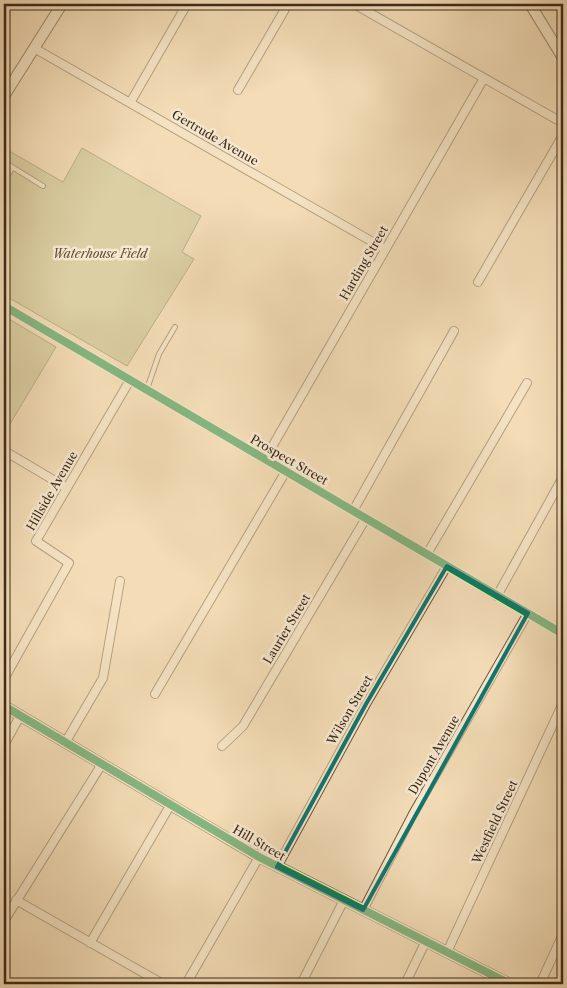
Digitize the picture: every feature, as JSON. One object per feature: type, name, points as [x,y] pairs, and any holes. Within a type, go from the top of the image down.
[{"type":"street","points":[[4,96],[62,4]]},
{"type":"street","points":[[130,103],[187,4]]},
{"type":"street","points":[[238,90],[288,4]]},
{"type":"street","points":[[354,4],[367,7],[484,78],[563,123]]},
{"type":"street","points":[[530,4],[563,58]]},
{"type":"street","name":"Gertrude Avenue","points":[[34,48],[385,249]]},
{"type":"street","name":"Harding Street","points":[[265,459],[484,78]]},
{"type":"street","points":[[478,282],[563,135]]},
{"type":"street","name":"Prospect Street","points":[[4,306],[563,634]]},
{"type":"street","points":[[353,511],[454,331]]},
{"type":"street","name":"Hillside Avenue","points":[[4,679],[69,564],[36,542],[130,380]]},
{"type":"street","points":[[427,554],[527,383]]},
{"type":"street","points":[[8,452],[67,488]]},
{"type":"street","points":[[155,694],[286,471]]},
{"type":"street","points":[[497,596],[563,477]]},
{"type":"street","name":"Laurier Street","points":[[222,746],[243,726],[366,518]]},
{"type":"street","name":"Wilson Street","points":[[277,867],[366,704],[447,566]]},
{"type":"street","points":[[65,743],[103,678],[120,581]]},
{"type":"street","name":"Dupont Avenue","points":[[363,910],[413,814],[528,613]]},
{"type":"street","name":"Westfield Street","points":[[447,952],[563,703]]},
{"type":"street","name":"Hill Street","points":[[4,706],[277,867],[510,984]]},
{"type":"street","points":[[4,745],[20,716]]},
{"type":"street","points":[[4,921],[102,764]]},
{"type":"street","points":[[90,943],[171,804]]},
{"type":"street","points":[[186,984],[259,857]]},
{"type":"street","points":[[16,900],[163,984]]},
{"type":"street","points":[[301,984],[344,900]]},
{"type":"street","points":[[540,984],[563,934]]},
{"type":"street","points":[[405,984],[426,941]]},
{"type":"lane","points":[[4,162],[43,186]]},
{"type":"lane","points":[[4,182],[12,168]]},
{"type":"lane","points":[[147,390],[159,354],[175,327]]},
{"type":"highlighted area","points":[[447,566],[528,613],[363,910],[277,867],[366,704]]},
{"type":"green space","name":"Waterhouse Field","points":[[4,148],[63,182],[82,148],[201,216],[182,252],[194,259],[127,366],[4,295]]},
{"type":"green space","points":[[4,316],[56,347],[4,434]]},
{"type":"cycle path","points":[[4,306],[563,634]]},
{"type":"cycle path","points":[[4,706],[259,857],[510,984]]}]
